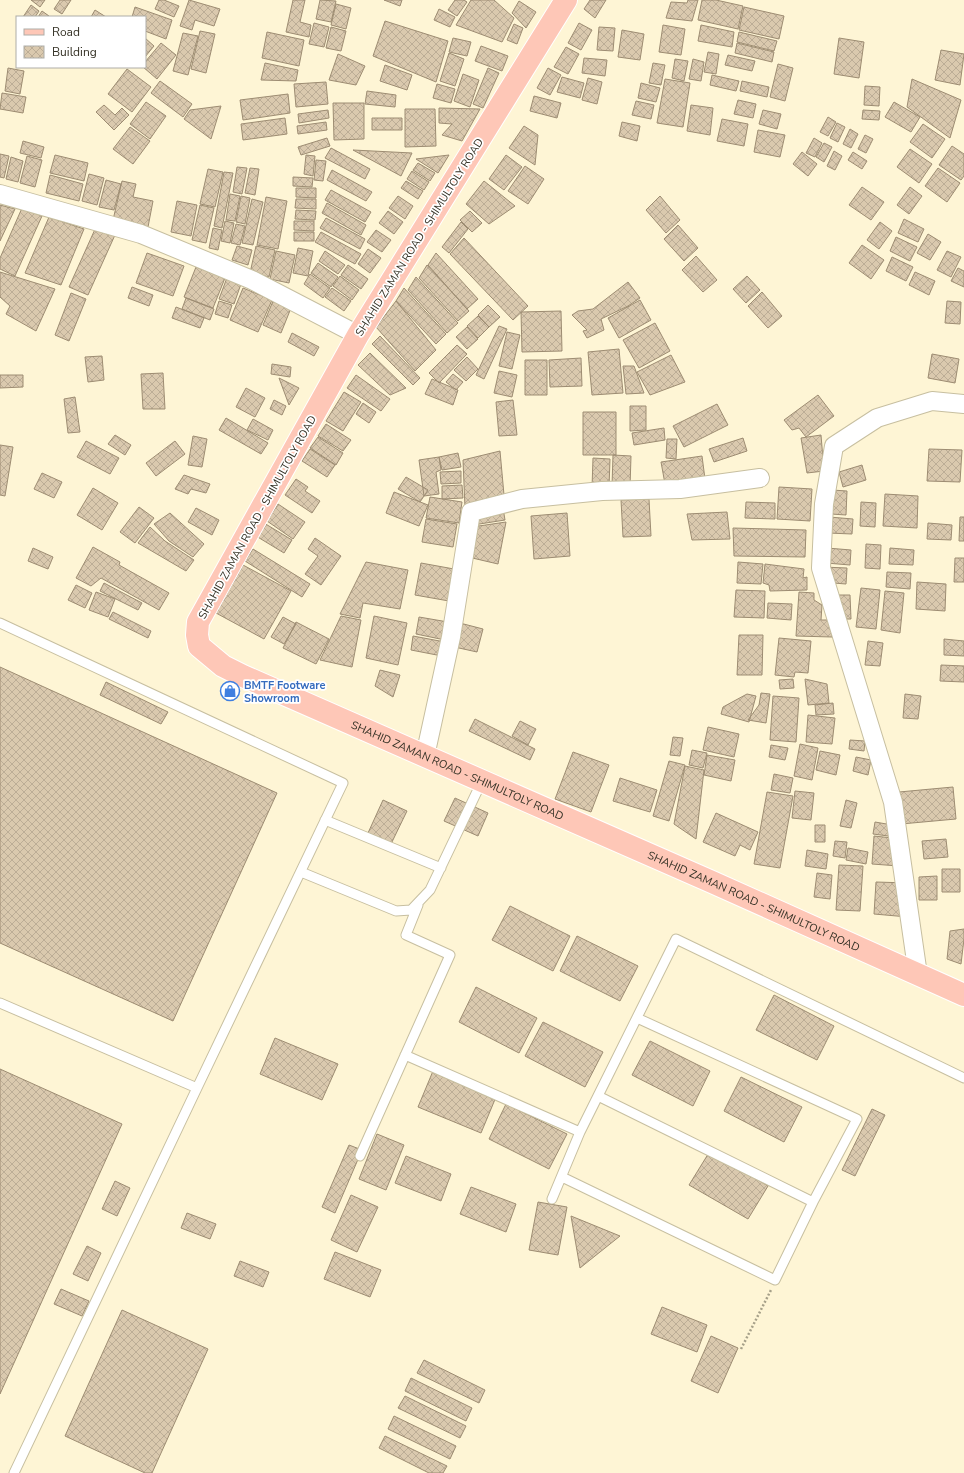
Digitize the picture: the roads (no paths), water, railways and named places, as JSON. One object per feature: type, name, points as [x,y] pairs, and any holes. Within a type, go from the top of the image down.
[{"type":"main road","name":"SHAHID ZAMAN ROAD - SHIMULTOLY ROAD","points":[[566,0],[358,335],[198,622],[199,646],[209,656],[243,676],[964,995]]},
{"type":"street","points":[[0,194],[141,234],[252,280],[358,335]]},
{"type":"street","points":[[918,975],[893,802],[821,568],[824,504],[834,446],[877,418],[932,401],[964,404]]},
{"type":"street","points":[[425,756],[451,637],[471,512],[522,499],[602,491],[680,489],[760,478]]},
{"type":"lane","points":[[0,623],[343,783],[14,1473]]},
{"type":"lane","points":[[301,872],[396,911],[411,910],[418,905],[430,890],[482,781]]},
{"type":"lane","points":[[325,820],[441,868]]},
{"type":"lane","points":[[360,1156],[450,956],[406,935],[418,905]]},
{"type":"lane","points":[[552,1199],[580,1132],[676,939],[964,1078]]},
{"type":"lane","points":[[0,1003],[197,1088]]},
{"type":"lane","points":[[562,1177],[775,1280],[857,1119],[637,1018]]},
{"type":"lane","points":[[405,1055],[580,1132]]},
{"type":"lane","points":[[598,1096],[814,1202]]},
{"type":"place","name":"BMTF Footware Showroom","points":[[230,691]]}]
